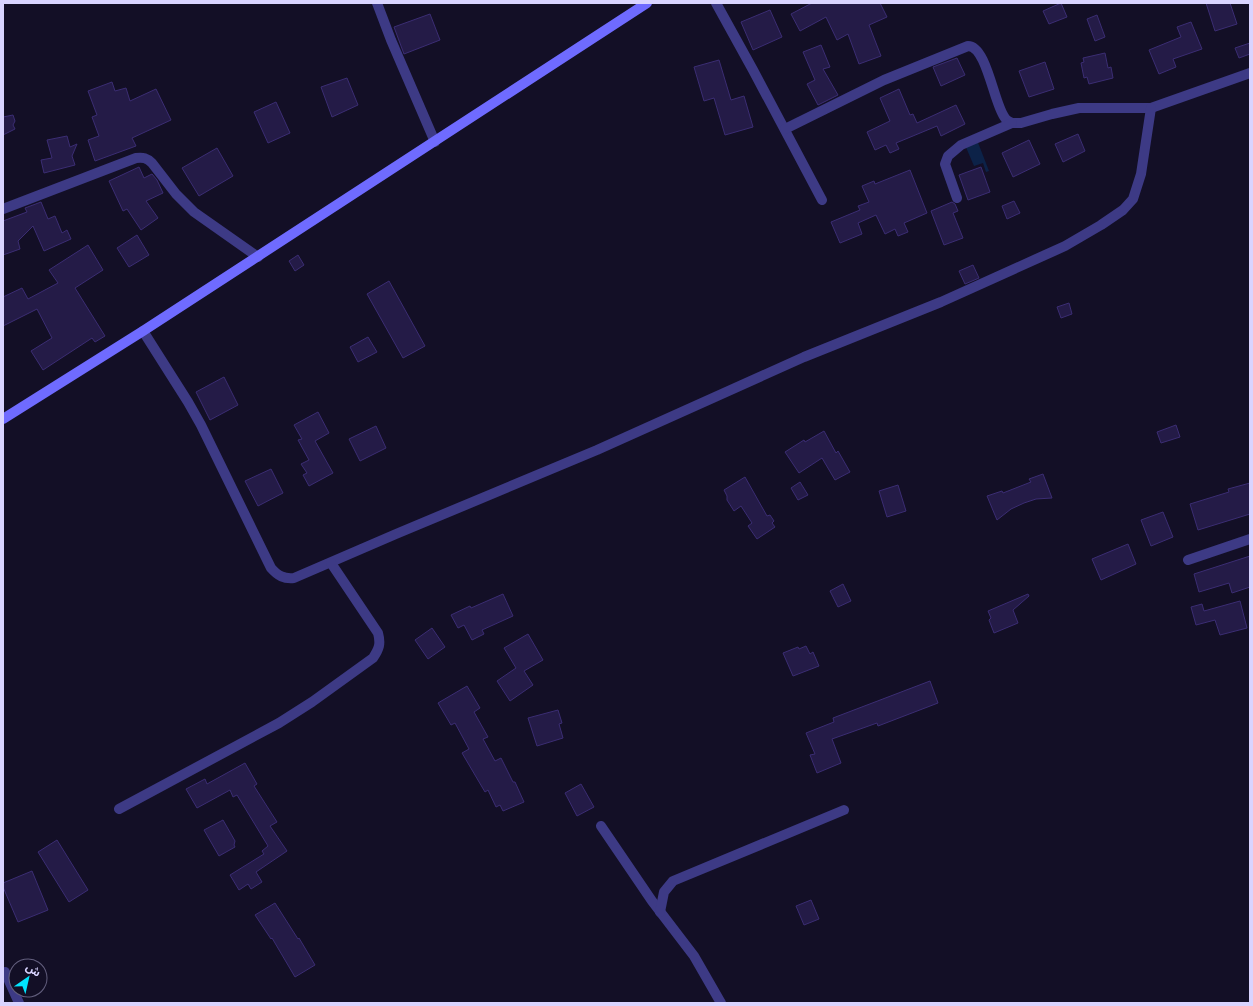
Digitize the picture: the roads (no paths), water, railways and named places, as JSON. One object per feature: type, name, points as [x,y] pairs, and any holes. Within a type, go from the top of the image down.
[{"type":"street","points":[[377,3],[391,40],[435,142]]},
{"type":"street","points":[[3,419],[258,257],[647,3]]},
{"type":"street","points":[[716,3],[822,200]]},
{"type":"street","points":[[784,129],[884,80],[968,46],[972,46],[978,52],[1002,113],[1005,118],[1012,123]]},
{"type":"street","points":[[956,198],[945,164],[948,156],[961,145],[1012,123],[1021,123],[1079,108],[1151,108],[1250,73]]},
{"type":"street","points":[[143,331],[201,425],[272,568],[276,574],[282,577],[294,578],[597,450],[804,357],[941,302],[1033,261],[1083,236],[1123,210],[1133,199],[1141,174],[1151,108]]},
{"type":"street","points":[[3,209],[142,157],[148,159],[152,163],[176,194],[194,212],[258,257]]},
{"type":"street","points":[[1188,560],[1250,539]]},
{"type":"street","points":[[119,809],[279,723],[312,702],[373,658],[378,650],[380,641],[378,633],[331,563]]},
{"type":"street","points":[[660,912],[664,892],[673,881],[844,810]]},
{"type":"street","points":[[601,826],[660,912],[694,956],[721,1003]]},
{"type":"street","points":[[5,972],[19,1003]]},
{"type":"water","points":[[977,140],[989,171],[986,172],[983,163],[974,166],[965,145]]}]
